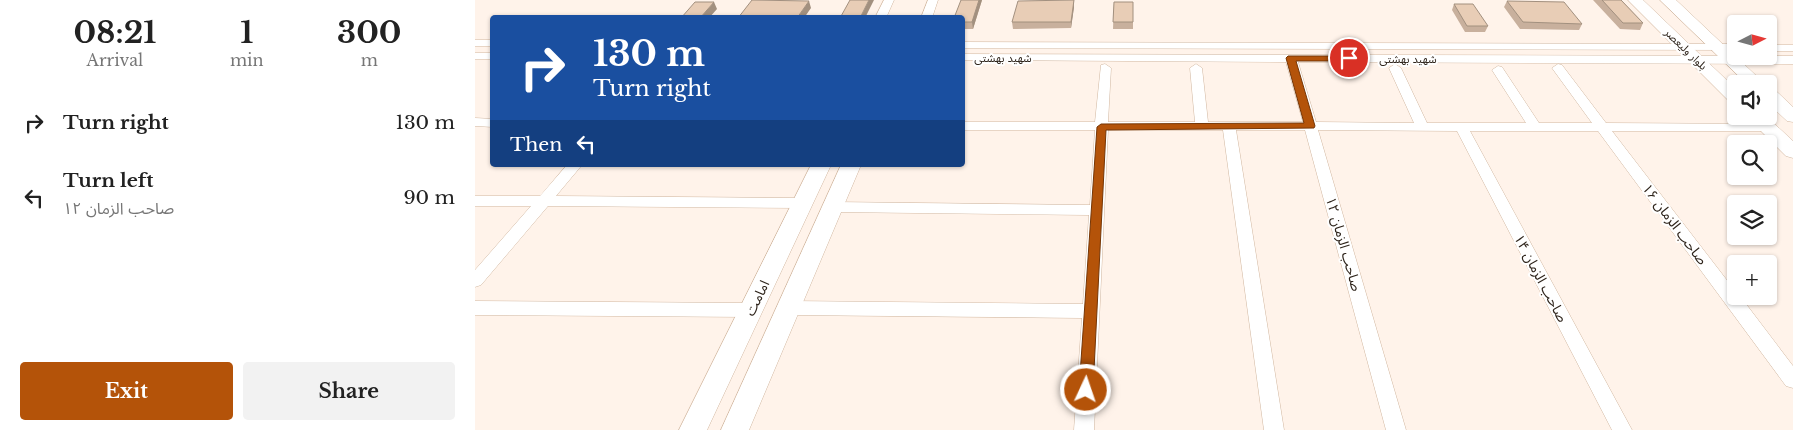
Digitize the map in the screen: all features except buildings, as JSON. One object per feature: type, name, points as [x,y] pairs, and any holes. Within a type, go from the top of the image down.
[{"type":"street","points":[[882,15],[889,0]]},
{"type":"street","points":[[927,15],[933,0]]},
{"type":"street","name":"بلوار ولیعصر","points":[[1635,0],[1727,89]]},
{"type":"street","name":"بلوار ولیعصر","points":[[1667,0],[1718,47],[1727,50]]},
{"type":"street","points":[[475,43],[490,43]]},
{"type":"street","name":"شهید بهشتی","points":[[965,45],[1718,47]]},
{"type":"street","points":[[1777,48],[1793,48]]},
{"type":"street","name":"شهید بهشتی","points":[[965,58],[1696,59],[1727,54]]},
{"type":"street","points":[[475,56],[490,56]]},
{"type":"street","name":"صاحب الزمان ۱۲","points":[[1291,58],[1396,430]]},
{"type":"street","name":"شهید بهشتی","points":[[1777,58],[1793,60]]},
{"type":"street","points":[[1084,430],[1105,68]]},
{"type":"street","points":[[1196,68],[1202,126]]},
{"type":"street","points":[[1395,68],[1422,126]]},
{"type":"street","name":"صاحب الزمان ۱۶","points":[[1558,68],[1793,380]]},
{"type":"street","points":[[1498,70],[1535,127]]},
{"type":"street","points":[[1777,102],[1793,117]]},
{"type":"street","points":[[475,122],[490,123]]},
{"type":"street","points":[[965,126],[1601,127],[1727,123]]},
{"type":"street","points":[[1763,125],[1793,152]]},
{"type":"street","points":[[1229,126],[1274,430]]},
{"type":"street","name":"صاحب الزمان ۱۴","points":[[1461,126],[1622,430]]},
{"type":"street","points":[[475,281],[573,167]]},
{"type":"street","name":"امامت","points":[[693,430],[820,167]]},
{"type":"street","points":[[735,430],[850,167]]},
{"type":"street","points":[[475,202],[802,204]]},
{"type":"street","points":[[833,207],[1097,210]]},
{"type":"street","points":[[475,308],[751,310]]},
{"type":"street","points":[[789,308],[1091,311]]},
{"type":"route","points":[[1086,390],[1101,127],[1310,126],[1291,58],[1349,58]]}]
